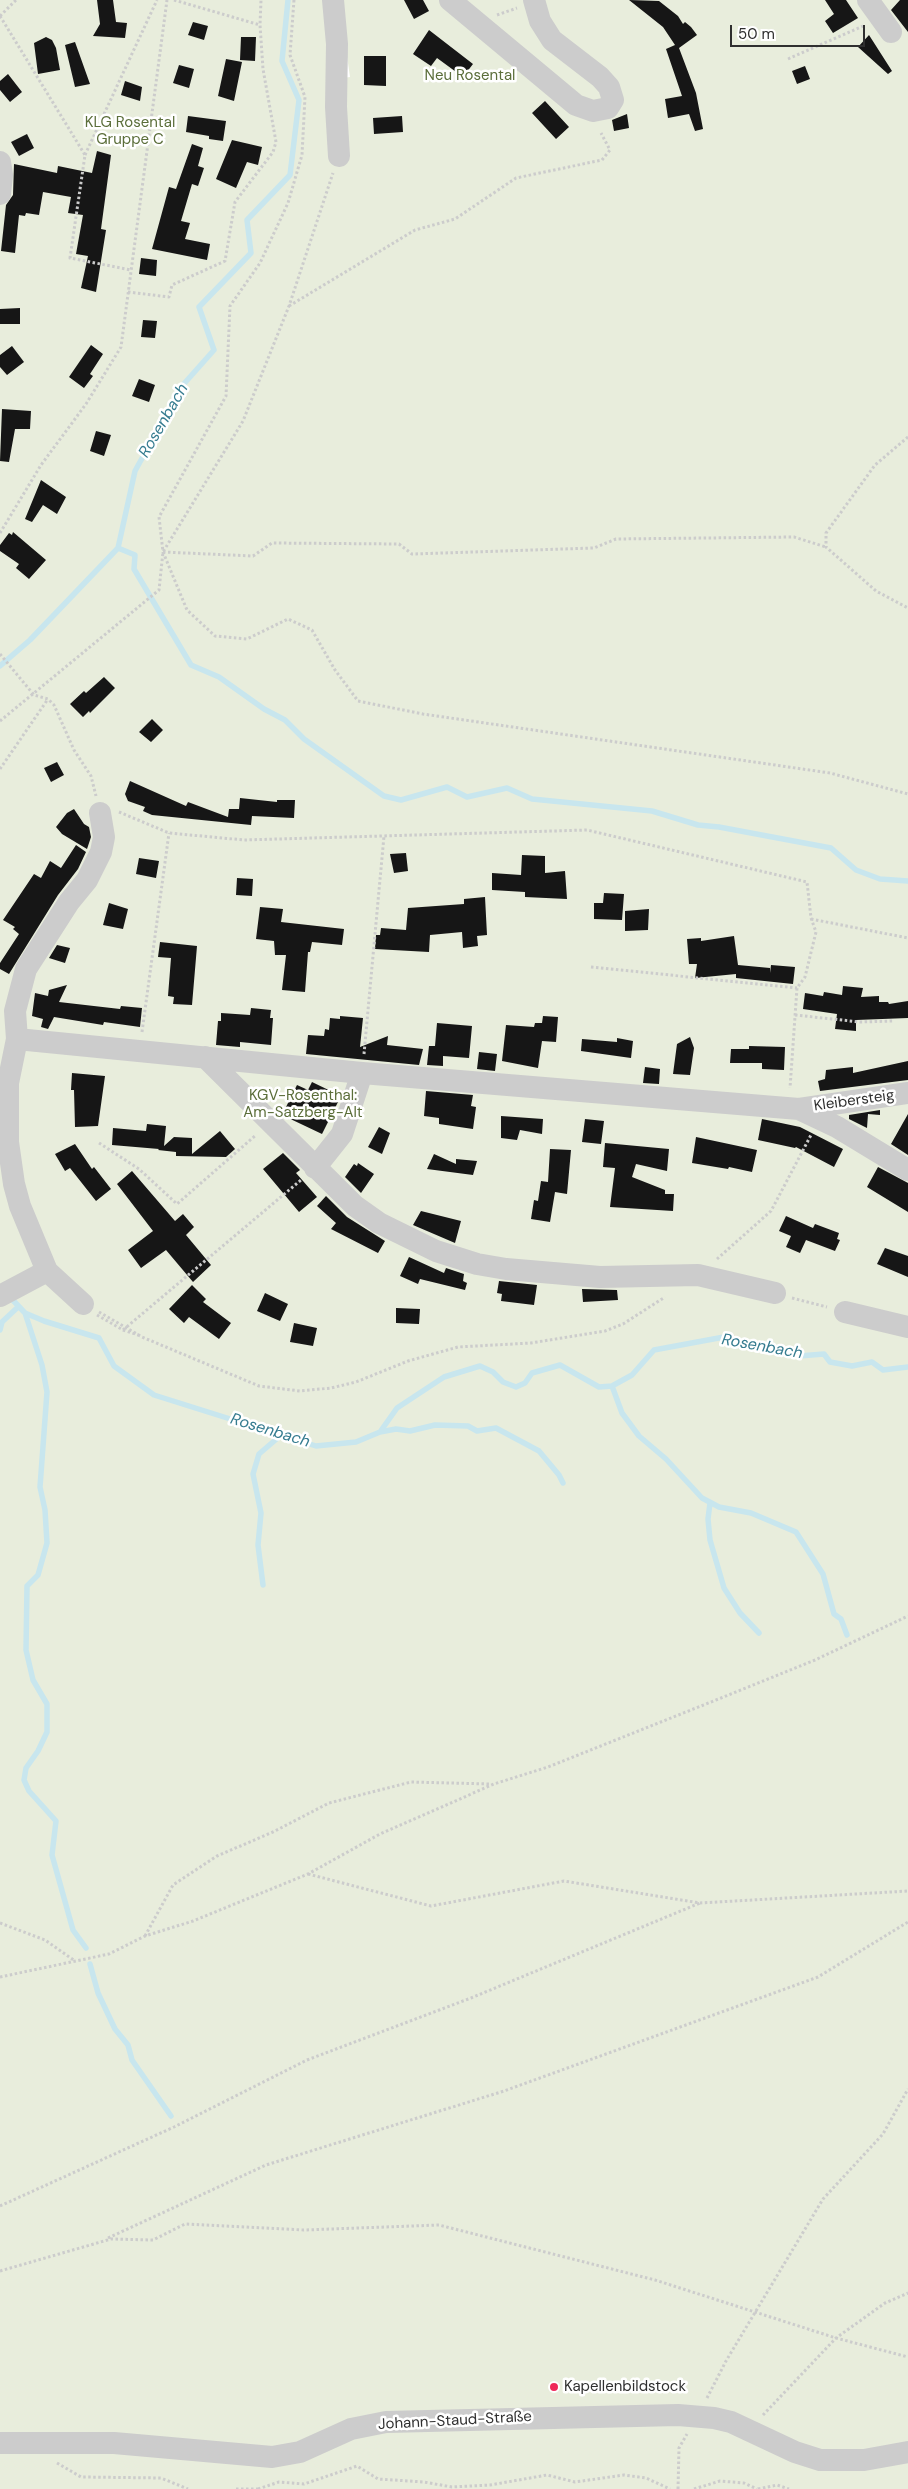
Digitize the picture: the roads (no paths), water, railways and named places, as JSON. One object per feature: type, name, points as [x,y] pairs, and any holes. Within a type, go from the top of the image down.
[{"type":"street","points":[[333,0],[337,44],[336,107],[339,156]]},
{"type":"street","points":[[450,0],[576,105],[593,111],[608,108],[613,103],[613,96],[606,82],[552,40],[540,21],[534,1]]},
{"type":"street","points":[[0,162],[2,175],[0,194]]},
{"type":"street","points":[[89,1309],[42,1274],[14,1184],[8,1142],[8,1083],[17,1040],[16,1011],[26,969],[68,902],[87,880],[102,852],[104,837],[100,813]]},
{"type":"street","points":[[17,1040],[794,1109],[820,1119],[908,1170]]},
{"type":"street","points":[[205,1058],[270,1124],[356,1206],[379,1223],[436,1251],[462,1260],[550,1274],[600,1276],[706,1268],[775,1293]]},
{"type":"street","points":[[315,1168],[342,1134],[362,1072]]},
{"type":"street","name":"Kleibersteig","points":[[794,1109],[908,1093]]},
{"type":"street","points":[[0,1195],[20,1206]]},
{"type":"street","points":[[0,1296],[42,1274]]},
{"type":"street","points":[[845,1312],[908,1326]]},
{"type":"street","name":"Johann-Staud-Straße","points":[[0,2443],[114,2443],[164,2446],[272,2458],[300,2452],[351,2429],[386,2422],[561,2417],[697,2416],[731,2422],[806,2457],[820,2460],[864,2460],[908,2452]]},
{"type":"waterway","name":"Rosenbach","points":[[0,666],[30,640],[118,548],[135,471],[182,386],[214,350],[199,307],[251,253],[247,220],[290,175],[299,100],[282,61],[288,0]]},
{"type":"waterway","points":[[118,548],[135,555],[134,569],[191,665],[219,677],[264,709],[285,720],[304,739],[384,796],[401,800],[447,787],[467,797],[507,788],[532,799],[652,811],[698,825],[719,827],[831,848],[856,870],[880,879],[908,881]]},
{"type":"waterway","name":"Rosenbach","points":[[9,1296],[25,1313],[99,1338],[114,1366],[154,1395],[316,1446],[356,1442],[380,1432],[397,1408],[444,1377],[480,1366],[493,1372],[503,1382],[516,1387],[525,1383],[532,1373],[560,1365],[599,1387],[612,1386],[632,1375],[654,1350],[724,1337],[799,1356],[824,1354],[830,1362],[852,1366],[872,1362],[883,1370],[908,1367]]},
{"type":"waterway","name":"Rosenbach","points":[[0,1330],[2,1322],[18,1307]]},
{"type":"waterway","points":[[25,1313],[42,1365],[47,1392],[40,1487],[45,1510],[47,1543],[38,1575],[27,1586],[26,1650],[33,1680],[47,1704],[47,1732],[38,1751],[26,1768],[24,1780],[29,1791],[56,1821],[52,1855],[73,1930],[86,1948]]},
{"type":"waterway","points":[[612,1386],[622,1413],[639,1436],[666,1459],[702,1498],[719,1507],[751,1513],[796,1532],[823,1574],[834,1614],[841,1619],[847,1635]]},
{"type":"waterway","points":[[380,1432],[396,1429],[410,1431],[435,1425],[468,1426],[477,1431],[496,1428],[539,1451],[559,1475],[563,1483]]},
{"type":"waterway","points":[[263,1585],[258,1545],[261,1513],[253,1474],[259,1454],[280,1436]]},
{"type":"waterway","points":[[710,1503],[708,1519],[710,1540],[724,1588],[740,1613],[759,1633]]},
{"type":"waterway","points":[[90,1964],[98,1993],[115,2029],[128,2045],[132,2060],[171,2116]]},
{"type":"place","name":"Kapellenbildstock","points":[[554,2387]]},
{"type":"park label","name":"Neu Rosental","points":[[470,76]]},
{"type":"park label","name":"KLG Rosental Gruppe C","points":[[130,132]]},
{"type":"park label","name":"KGV-Rosenthal: Am-Satzberg-Alt","points":[[303,1104]]}]
